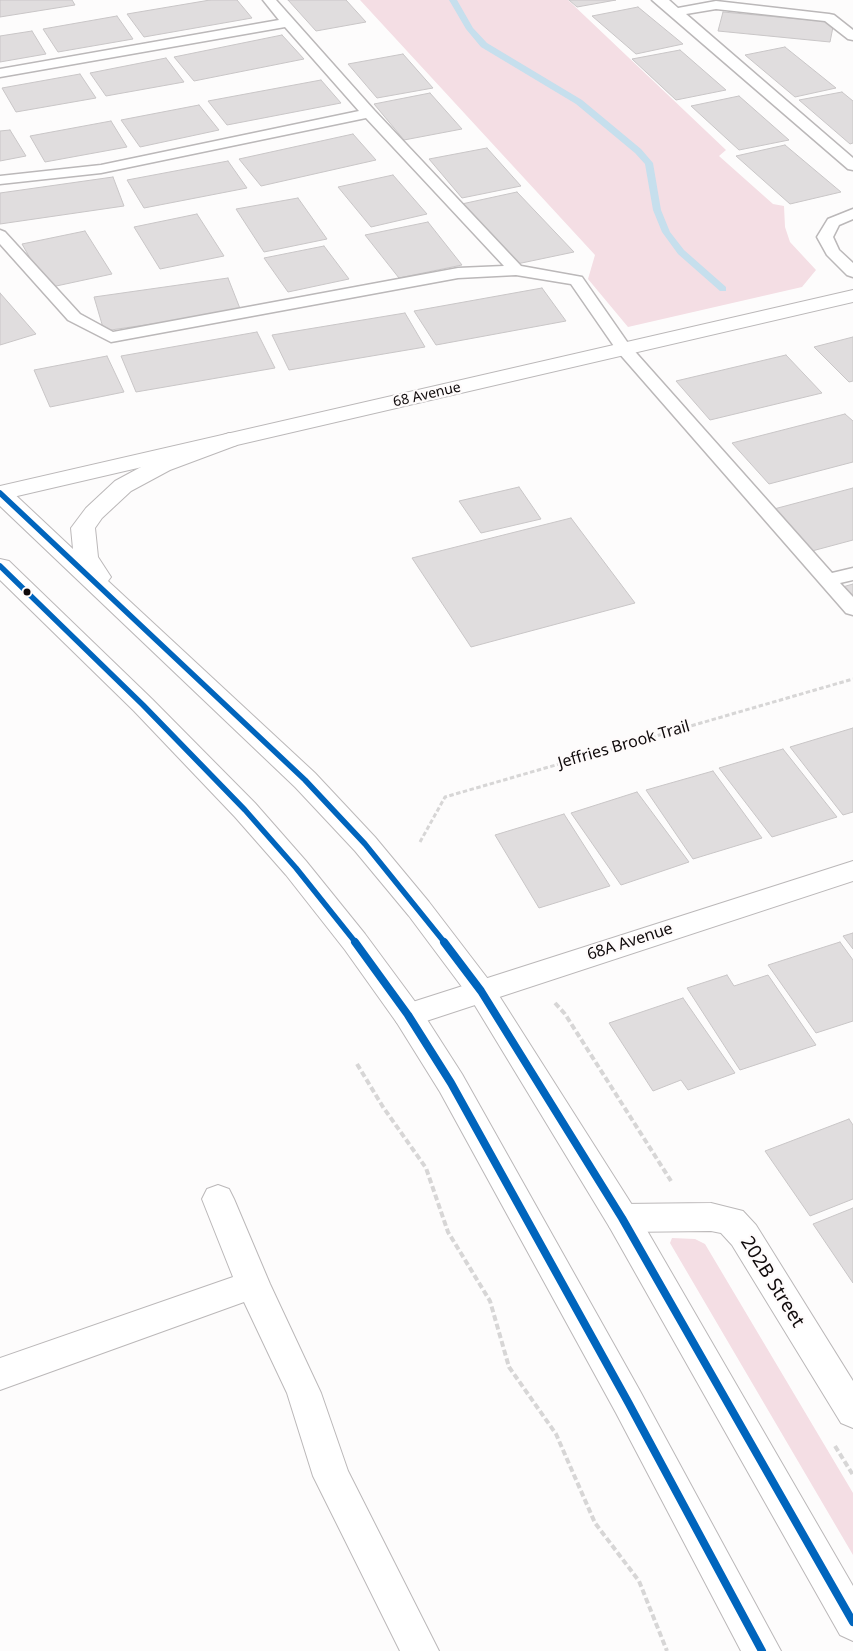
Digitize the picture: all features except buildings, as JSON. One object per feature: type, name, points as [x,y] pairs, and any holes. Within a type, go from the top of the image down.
[{"type":"main road","name":"68 Avenue","points":[[0,493],[853,296]]},
{"type":"main road","points":[[114,599],[86,557],[83,528],[94,512],[123,486],[162,464],[229,440]]},
{"type":"main road","points":[[0,493],[305,780],[377,859],[419,909],[481,991],[622,1218],[853,1622]]},
{"type":"main road","points":[[0,566],[143,705],[245,810],[296,868],[408,1015],[456,1092],[762,1651]]},
{"type":"main road","name":"68A Avenue","points":[[408,1015],[853,870]]},
{"type":"main road","points":[[218,1199],[253,1284],[304,1393],[331,1476],[420,1651]]},
{"type":"main road","name":"202B Street","points":[[622,1218],[711,1217],[731,1221],[744,1235],[853,1412]]},
{"type":"main road","points":[[0,1374],[253,1284]]},
{"type":"lane","points":[[269,0],[370,113],[516,270]]},
{"type":"lane","points":[[658,0],[676,12],[853,166]]},
{"type":"lane","points":[[676,12],[716,5],[829,18],[853,36]]},
{"type":"lane","points":[[0,73],[289,22]]},
{"type":"lane","points":[[0,180],[102,169],[370,113]]},
{"type":"lane","points":[[853,214],[833,222],[825,237],[832,252],[853,272]]},
{"type":"lane","points":[[0,235],[74,317],[111,337],[458,273],[516,270],[576,280],[624,349],[853,609]]},
{"type":"lane","points":[[827,580],[853,574]]},
{"type":"path","name":"Jeffries Brook Trail","points":[[420,842],[445,797],[853,679]]},
{"type":"path","points":[[357,1064],[383,1108],[426,1168],[448,1232],[490,1301],[509,1367],[556,1434],[595,1522],[639,1581],[667,1651]]},
{"type":"shaded area","points":[[360,0],[568,0],[726,150],[719,156],[773,204],[784,206],[785,227],[790,242],[816,270],[802,287],[628,327],[588,279],[595,255]]},
{"type":"shaded area","points":[[672,1238],[695,1239],[705,1244],[853,1493],[853,1555],[670,1243]]},
{"type":"waterway","points":[[453,0],[470,29],[484,45],[579,102],[638,151],[649,163],[657,210],[666,232],[681,252],[723,289]]},
{"type":"transit line","points":[[0,493],[305,780],[365,844],[419,909],[481,991],[622,1218],[853,1622]]},
{"type":"transit line","points":[[0,566],[143,705],[245,810],[296,868],[355,942],[408,1015],[451,1083],[628,1402],[762,1651]]}]
